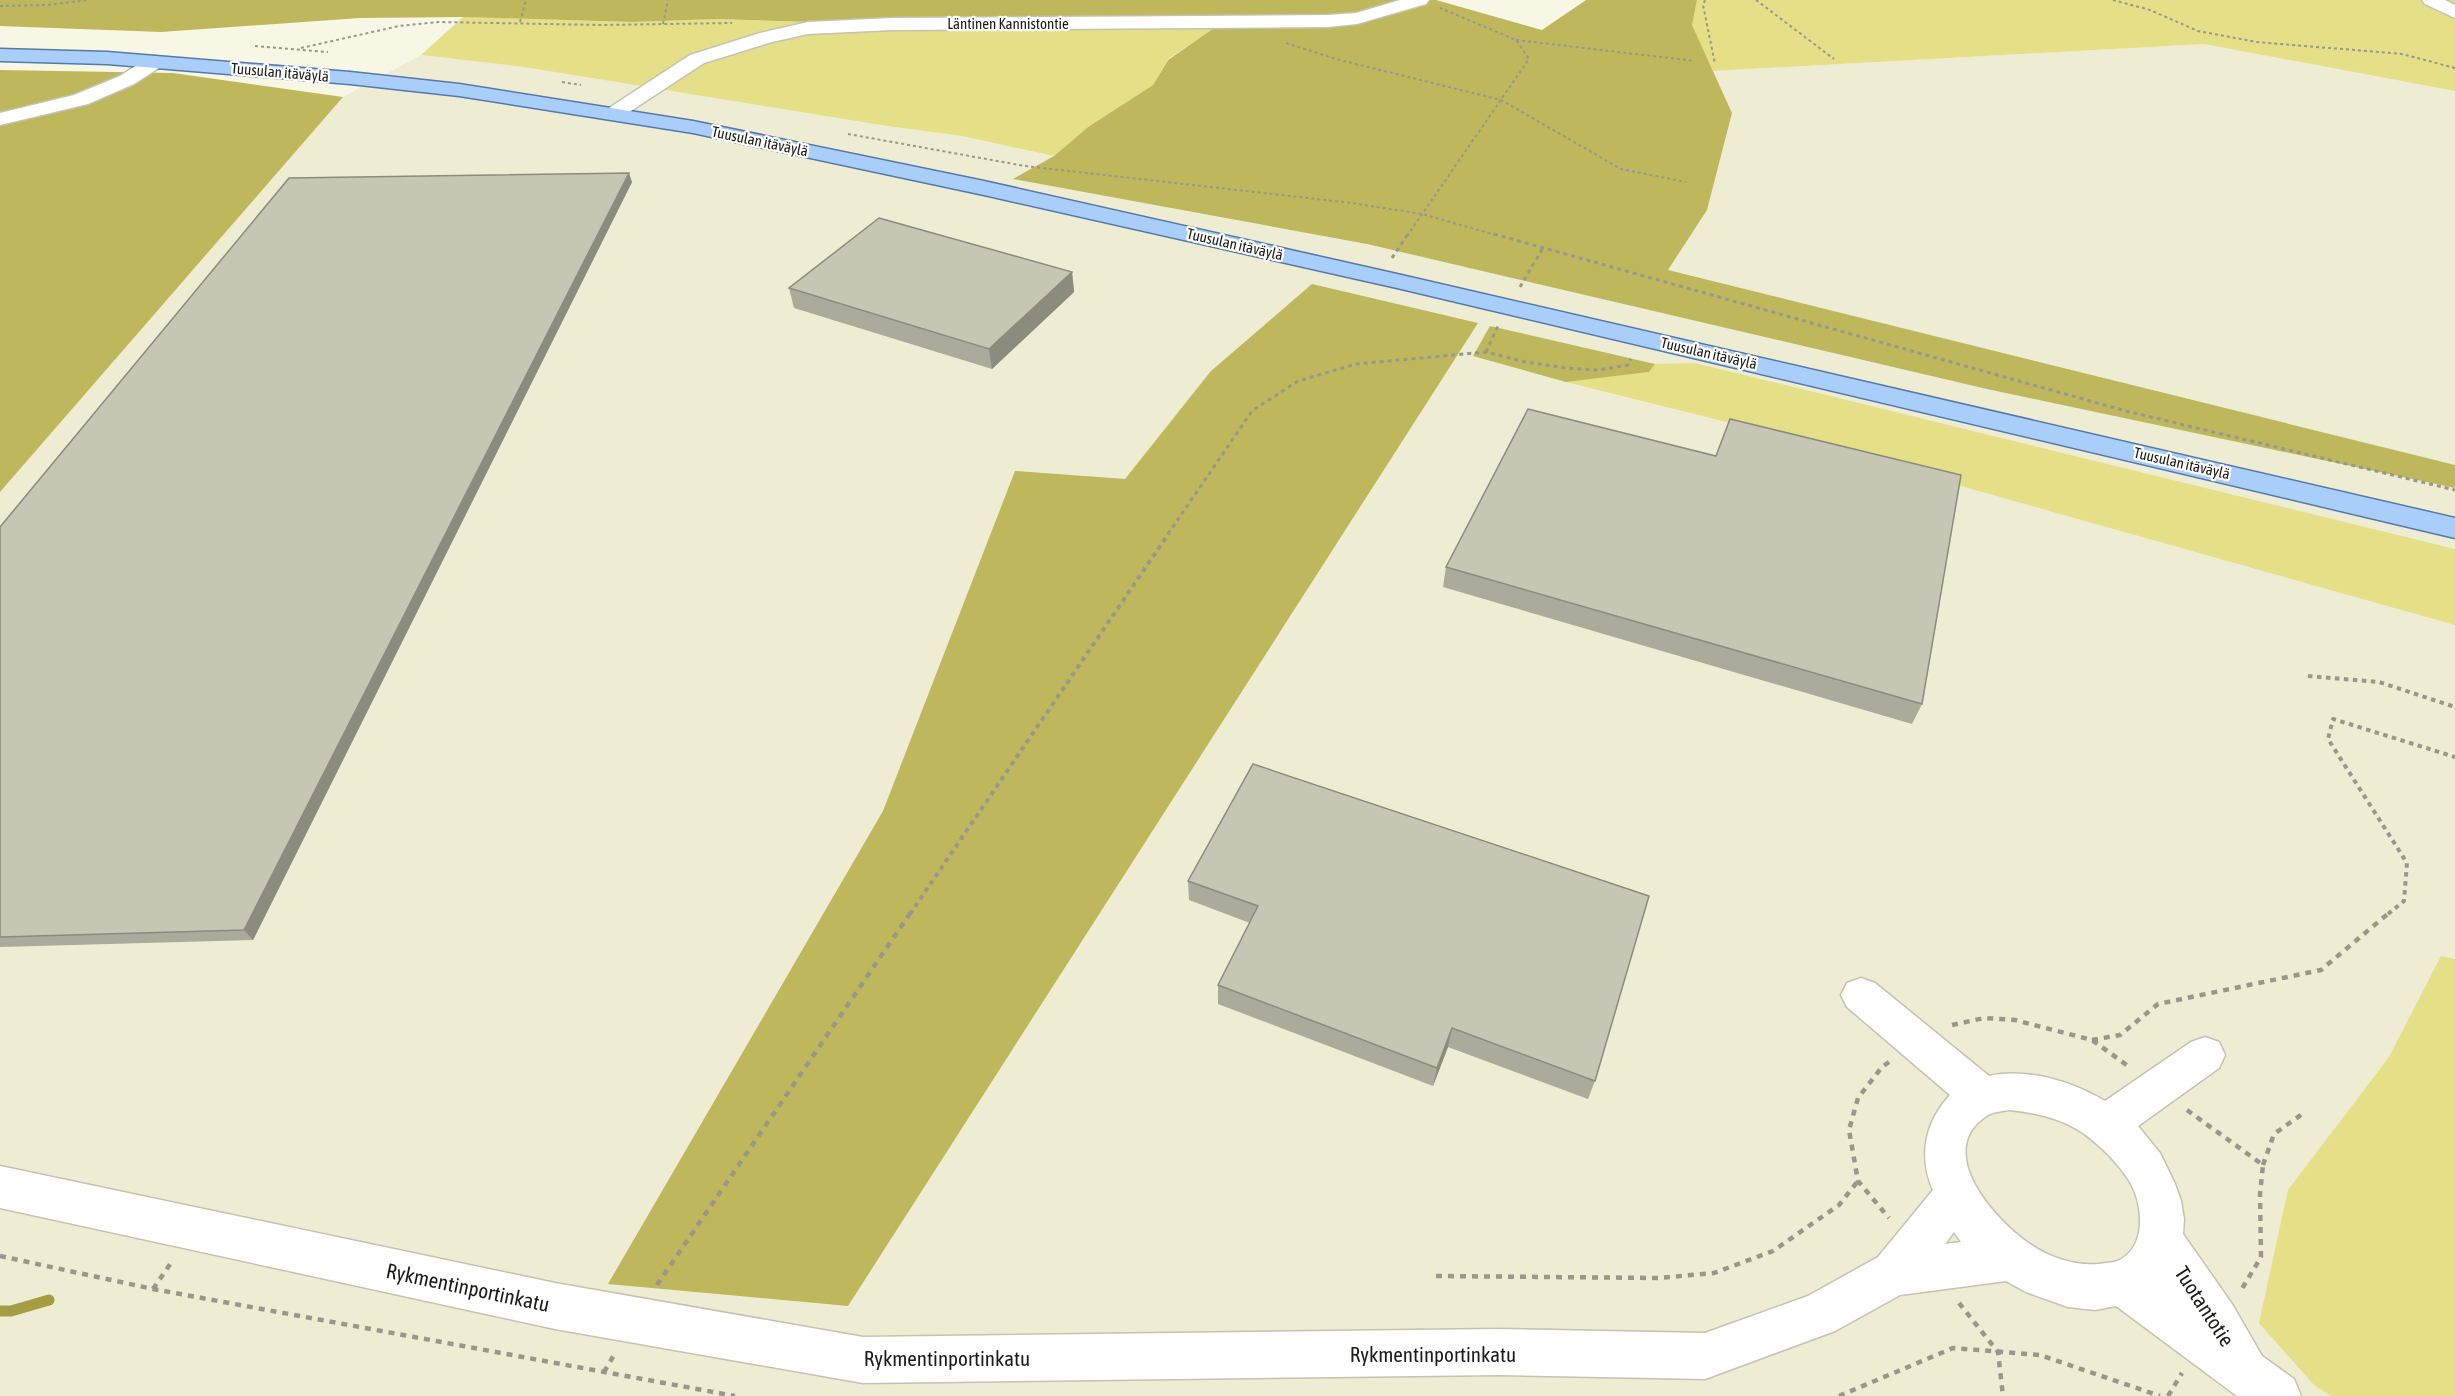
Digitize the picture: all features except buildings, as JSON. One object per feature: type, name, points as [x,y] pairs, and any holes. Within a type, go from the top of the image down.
[{"type":"main road","name":"Tuusulan itäväylä","points":[[0,56],[155,62],[459,90],[613,114],[763,141],[1386,278],[2455,528]]},
{"type":"street","name":"Läntinen Kannistontie","points":[[613,114],[697,59],[766,37],[807,28],[892,24],[1328,21],[1357,18],[1420,0]]},
{"type":"street","points":[[2431,0],[2455,12]]},
{"type":"street","points":[[0,118],[81,100],[127,80],[155,62]]},
{"type":"street","points":[[1861,995],[1983,1097]]},
{"type":"street","points":[[2106,1125],[2205,1055]]},
{"type":"street","points":[[2010,1091],[2042,1094],[2075,1106],[2106,1125],[2133,1151],[2153,1181],[2163,1212],[2161,1241],[2148,1267],[2122,1283],[2087,1287],[2047,1278],[2009,1258],[1977,1230],[1955,1196],[1945,1162],[1948,1132],[1961,1111],[1983,1097],[2010,1091]]},
{"type":"street","name":"Rykmentinportinkatu","points":[[0,1187],[555,1306],[863,1360],[1498,1352],[1705,1356],[1819,1315],[1913,1263],[2009,1258]]},
{"type":"street","name":"Rykmentinportinkatu","points":[[1913,1263],[1955,1196]]},
{"type":"street","name":"Tuotantotie","points":[[2161,1241],[2210,1331],[2262,1384]]},
{"type":"street","name":"Tuotantotie","points":[[2122,1283],[2210,1331]]},
{"type":"path","points":[[0,6],[47,6],[88,0]]},
{"type":"path","points":[[520,22],[526,0]]},
{"type":"path","points":[[663,24],[669,0]]},
{"type":"path","points":[[1420,0],[1516,40],[1695,61]]},
{"type":"path","points":[[1705,0],[1714,64]]},
{"type":"path","points":[[1756,0],[1833,59]]},
{"type":"path","points":[[2113,0],[2150,10],[2198,31],[2245,40],[2402,54],[2455,68]]},
{"type":"path","points":[[299,49],[399,26],[438,22],[602,25],[740,23]]},
{"type":"path","points":[[1268,22],[1287,45],[1501,100],[1621,169],[1686,182]]},
{"type":"path","points":[[1388,265],[1529,58],[1516,40]]},
{"type":"path","points":[[253,46],[333,52]]},
{"type":"path","points":[[552,80],[638,96]]},
{"type":"path","points":[[838,132],[1037,167],[1352,202],[1422,214],[1544,246],[2126,411],[2455,490]]},
{"type":"path","points":[[1520,288],[1544,246]]},
{"type":"path","points":[[1486,352],[1502,318]]},
{"type":"path","points":[[633,1320],[1252,411],[1298,381],[1356,364],[1486,352],[1527,362],[1598,370],[1628,365],[1634,353]]},
{"type":"path","points":[[2308,676],[2379,682],[2455,707]]},
{"type":"path","points":[[2092,1040],[2120,1035],[2158,1004],[2321,970],[2404,901],[2407,863],[2328,739],[2333,719],[2455,757]]},
{"type":"path","points":[[2003,1396],[1998,1352],[1913,1263],[1858,1181],[1849,1130],[1858,1098],[1882,1067],[1945,1027],[1984,1018],[2015,1020],[2092,1040],[2263,1165]]},
{"type":"path","points":[[2168,1396],[2210,1331],[2237,1298],[2261,1257],[2260,1194],[2263,1165],[2274,1134],[2305,1112]]},
{"type":"path","points":[[1436,1276],[1658,1278],[1714,1273],[1773,1251],[1839,1205],[1858,1181]]},
{"type":"path","points":[[0,1256],[153,1289],[735,1396]]},
{"type":"path","points":[[1839,1396],[1953,1348],[2040,1355],[2160,1396]]},
{"type":"shaded area","points":[[0,0],[1436,0],[1542,30],[1586,0],[1697,0],[1692,25],[1732,113],[1707,210],[1668,270],[2455,465],[2455,488],[1987,389],[1367,244],[1013,179],[1054,156],[1088,127],[1153,85],[1168,60],[1230,17],[918,18],[810,22],[717,19],[632,22],[463,17],[360,18],[161,32],[0,26]]},
{"type":"shaded area","points":[[1697,0],[2455,0],[2455,91],[2204,44],[1713,71],[1691,25]]},
{"type":"shaded area","points":[[463,17],[632,22],[717,19],[810,22],[918,18],[1232,17],[1168,59],[1153,85],[1088,127],[1054,156],[962,136],[524,67],[421,55]]},
{"type":"shaded area","points":[[2204,44],[2455,91],[2455,1396],[0,1396],[0,492],[343,97],[421,55],[524,67],[962,136],[1054,156],[1014,179],[1367,244],[1646,309],[1670,266],[1707,210],[1732,113],[1713,71]]},
{"type":"shaded area","points":[[0,70],[173,73],[343,97],[0,492]]},
{"type":"shaded area","points":[[1312,284],[1478,323],[848,1306],[608,1284],[883,811],[1015,471],[1125,479],[1211,371]]},
{"type":"shaded area","points":[[1490,326],[1655,364],[1649,372],[1566,382],[1473,356]]},
{"type":"shaded area","points":[[1695,363],[2455,549],[2455,625],[1783,436],[1566,382],[1649,372],[1655,364]]},
{"type":"shaded area","points":[[2441,956],[2455,959],[2455,1396],[2331,1396],[2314,1385],[2259,1323],[2288,1190],[2389,1057]]},
{"type":"waterway","points":[[0,1311],[11,1311],[49,1300]]}]
